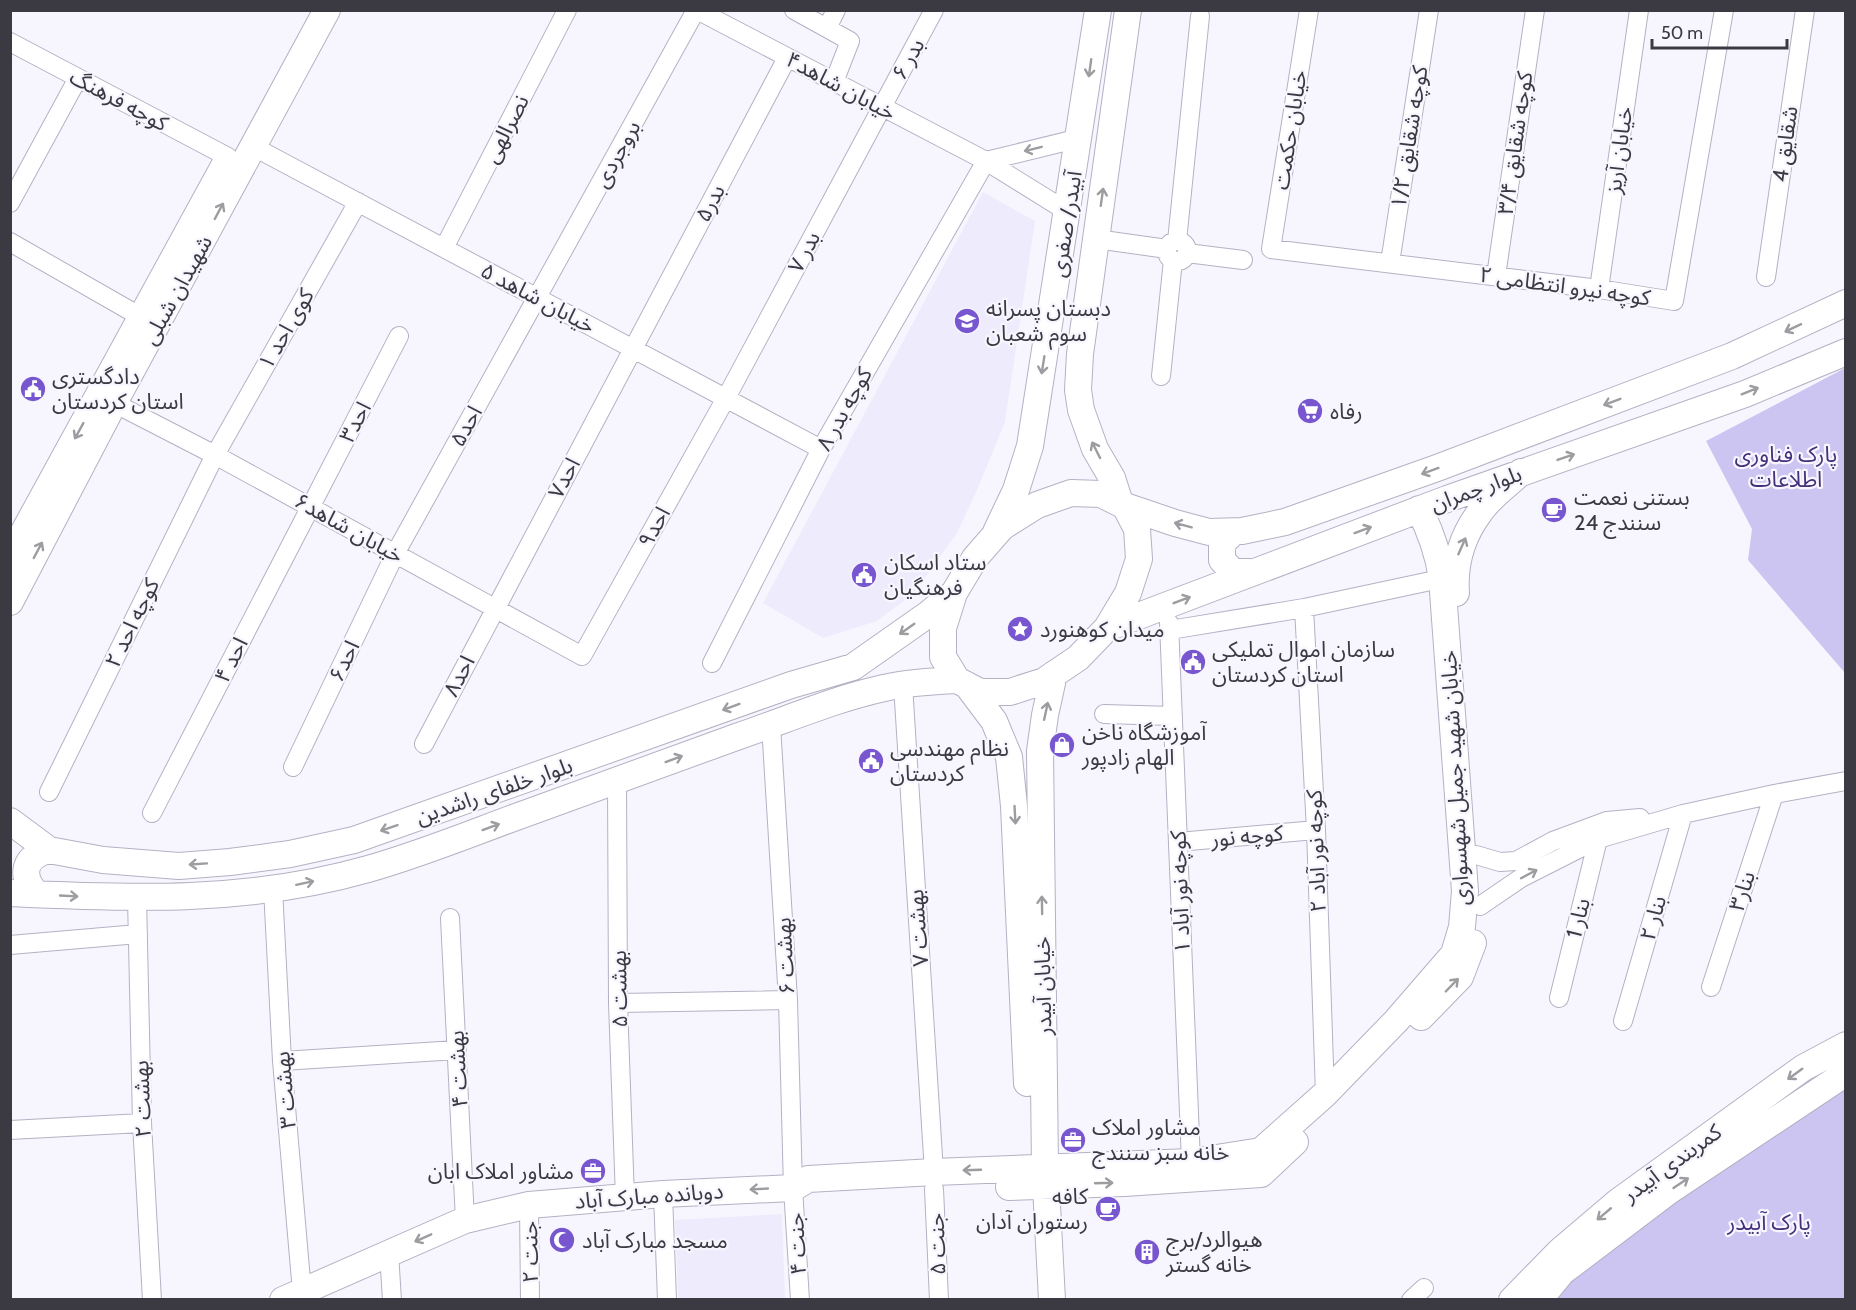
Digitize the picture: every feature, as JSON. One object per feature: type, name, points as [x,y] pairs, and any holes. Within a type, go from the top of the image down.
[{"type":"main road","name":"شهیدان شبلی","points":[[10,557],[308,10]]},
{"type":"main road","name":"شهیدان شبلی","points":[[10,602],[114,403],[327,10]]},
{"type":"main road","name":"آبیدر/ صفری","points":[[994,537],[1016,490],[1030,446],[1080,138],[1098,10]]},
{"type":"main road","name":"آبیدر/ صفری","points":[[1123,504],[1089,435],[1081,410],[1078,390],[1080,354],[1128,10]]},
{"type":"main road","name":"بلوار چمران","points":[[1123,504],[1175,523],[1209,532],[1234,532],[1285,522],[1437,468],[1732,356],[1845,303]]},
{"type":"main road","name":"بلوار چمران","points":[[1107,628],[1419,509],[1745,394],[1845,352]]},
{"type":"main road","name":"خیابان شهید جمیل شهسواری","points":[[1038,1176],[1191,1162],[1260,1151],[1324,1094],[1396,1021],[1455,954],[1462,927],[1465,891],[1449,577],[1480,511],[1521,472]]},
{"type":"main road","points":[[1071,493],[1101,494],[1123,504],[1137,530],[1139,559],[1128,593],[1107,628],[1078,658],[1044,681],[1010,692],[980,692],[962,682],[943,657],[943,628],[954,594],[975,558],[1002,527],[1037,505],[1071,493]]},
{"type":"main road","name":"خیابان شهید جمیل شهسواری","points":[[1038,1176],[1124,1183],[1261,1174],[1336,1104],[1460,977],[1477,932],[1480,906],[1476,855],[1449,577],[1419,509]]},
{"type":"main road","points":[[1234,532],[1222,543],[1222,560],[1233,572],[1250,572]]},
{"type":"main road","name":"بلوار خلفای راشدین","points":[[10,821],[49,850],[103,860],[179,866],[290,854],[354,840],[791,685],[853,667],[954,594]]},
{"type":"main road","points":[[853,667],[862,669],[868,679],[867,689],[858,695]]},
{"type":"main road","name":"خیابان آبیدر","points":[[1036,1299],[1040,751],[1054,674]]},
{"type":"main road","name":"بلوار خلفای راشدین","points":[[10,893],[137,897],[201,896],[273,888],[367,870],[858,695],[903,685],[962,682]]},
{"type":"main road","name":"خیابان آبیدر","points":[[962,682],[994,721],[1009,757],[1038,1176],[1052,1299]]},
{"type":"main road","points":[[37,894],[30,887],[26,878],[27,867],[31,858],[39,852],[49,850]]},
{"type":"main road","name":"کمربندی آبیدر","points":[[1512,1299],[1558,1252],[1619,1201],[1803,1068],[1845,1045]]},
{"type":"main road","name":"کمربندی آبیدر","points":[[1539,1299],[1562,1272],[1660,1198],[1845,1073]]},
{"type":"main road","name":"دوبانده مبارک آباد","points":[[293,1296],[465,1220],[529,1205],[663,1194],[793,1188],[808,1179],[934,1180],[1038,1176]]},
{"type":"street","name":"نصرالهی","points":[[444,248],[567,10]]},
{"type":"street","name":"خیابان شاهد۴","points":[[697,10],[986,161],[1068,212]]},
{"type":"street","name":"بروجردی","points":[[537,298],[697,10]]},
{"type":"street","points":[[794,10],[850,41],[834,82]]},
{"type":"street","points":[[827,28],[836,10]]},
{"type":"street","name":"بدر ۶","points":[[882,107],[934,10]]},
{"type":"street","name":"خیابان حکمت","points":[[1271,249],[1309,10]]},
{"type":"street","name":"کوچه شقایق ۱/۲","points":[[1390,263],[1429,10]]},
{"type":"street","name":"کوچه شقایق ۳/۴","points":[[1496,276],[1535,10]]},
{"type":"street","name":"خیابان آریز","points":[[1599,289],[1639,10]]},
{"type":"street","name":"کوچه نیرو انتظامی ۲","points":[[1271,249],[1599,289],[1674,301],[1725,10]]},
{"type":"street","name":"شقایق 4","points":[[1766,278],[1805,10]]},
{"type":"street","points":[[1161,376],[1200,16]]},
{"type":"street","name":"کوچه فرهنگ","points":[[10,42],[228,157]]},
{"type":"street","name":"بدر۵","points":[[633,349],[787,58]]},
{"type":"street","points":[[10,203],[78,78]]},
{"type":"street","name":"بدر ۷","points":[[726,398],[882,107]]},
{"type":"street","points":[[986,161],[1080,138]]},
{"type":"street","name":"خیابان شاهد ۵","points":[[254,147],[821,449]]},
{"type":"street","name":"کوچه بدر ۸","points":[[712,663],[821,449],[986,161]]},
{"type":"street","name":"کوی احد ۱","points":[[214,455],[358,202]]},
{"type":"street","points":[[1096,238],[1243,260]]},
{"type":"street","points":[[10,242],[141,317]]},
{"type":"street","name":"احد۵","points":[[395,554],[537,298]]},
{"type":"street","name":"احد۳","points":[[310,507],[399,336]]},
{"type":"street","name":"احد۷","points":[[495,608],[633,349]]},
{"type":"street","name":"احد۹","points":[[582,656],[726,398]]},
{"type":"street","name":"خیابان شاهد۶","points":[[114,403],[214,455],[582,656]]},
{"type":"street","name":"کوچه احد ۲","points":[[50,792],[214,455]]},
{"type":"street","name":"احد ۴","points":[[152,813],[310,507]]},
{"type":"street","name":"احد۶","points":[[293,767],[395,554]]},
{"type":"street","points":[[1304,608],[1449,577]]},
{"type":"street","name":"احد۸","points":[[424,744],[495,608]]},
{"type":"street","name":"کوچه نور آباد ۱","points":[[1191,1162],[1170,626],[1304,608]]},
{"type":"street","name":"کوچه نور آباد ۲","points":[[1304,608],[1316,830],[1324,1094]]},
{"type":"street","name":"بهشت ۷","points":[[903,685],[934,1180]]},
{"type":"street","points":[[1104,714],[1173,716]]},
{"type":"street","name":"بهشت ۶","points":[[771,725],[788,999],[793,1188]]},
{"type":"street","name":"بهشت ۵","points":[[617,780],[618,1003],[625,1198]]},
{"type":"street","name":"خیابان شهید جمیل شهسواری","points":[[1480,906],[1521,878],[1598,838],[1683,814],[1845,781]]},
{"type":"street","name":"بنار۳","points":[[1711,987],[1774,794]]},
{"type":"street","name":"خیابان شهید جمیل شهسواری","points":[[1476,855],[1500,862],[1516,861],[1553,842],[1607,821],[1683,814]]},
{"type":"street","name":"بنار ۲","points":[[1623,1021],[1683,814]]},
{"type":"street","name":"کوچه نور","points":[[1178,842],[1316,830]]},
{"type":"street","name":"بنار 1","points":[[1559,998],[1598,838]]},
{"type":"street","name":"بهشت ۳","points":[[273,888],[293,1296]]},
{"type":"street","name":"بهشت ۲","points":[[137,897],[142,1123],[152,1299]]},
{"type":"street","name":"بهشت ۴","points":[[450,918],[465,1220]]},
{"type":"street","points":[[10,945],[138,934]]},
{"type":"street","points":[[618,1003],[788,999]]},
{"type":"street","points":[[282,1061],[457,1050]]},
{"type":"street","points":[[10,1130],[142,1123]]},
{"type":"street","name":"جنت ۵","points":[[934,1180],[939,1299]]},
{"type":"street","name":"جنت ۴","points":[[793,1188],[800,1299]]},
{"type":"street","points":[[663,1194],[667,1299]]},
{"type":"street","name":"جنت ۲","points":[[529,1205],[530,1299]]},
{"type":"street","points":[[389,1253],[392,1299]]},
{"type":"shaded area","points":[[983,192],[1035,221],[1005,422],[957,533],[913,594],[877,621],[823,638],[763,603]]},
{"type":"shaded area","points":[[782,1214],[785,1299],[678,1299],[675,1220]]},
{"type":"green space","name":"پارک فناوری اطلاعات","points":[[1845,368],[1845,673],[1748,560],[1752,529],[1706,441]]},
{"type":"green space","name":"پارک آبیدر","points":[[1845,1082],[1845,1299],[1535,1300]]},
{"type":"place","name":"دبستان پسرانه سوم شعبان","points":[[967,321]]},
{"type":"place","name":"دادگستری استان کردستان","points":[[33,389]]},
{"type":"place","name":"رفاه","points":[[1310,411]]},
{"type":"place","name":"بستنی نعمت سنندج 24","points":[[1554,510]]},
{"type":"place","name":"ستاد اسکان فرهنگیان","points":[[864,575]]},
{"type":"place","name":"میدان کوهنورد","points":[[1020,629]]},
{"type":"place","name":"سازمان اموال تملیکی استان کردستان","points":[[1193,662]]},
{"type":"place","name":"آموزشگاه ناخن الهام زادپور","points":[[1062,745]]},
{"type":"place","name":"نظام مهندسی کردستان","points":[[871,761]]},
{"type":"place","name":"مشاور املاک خانه سبز سنندج","points":[[1073,1140]]},
{"type":"place","name":"مشاور املاک ابان","points":[[593,1171]]},
{"type":"place","name":"کافه رستوران آدان","points":[[1108,1209]]},
{"type":"place","name":"مسجد مبارک آباد","points":[[562,1240]]},
{"type":"place","name":"هیوالرد/برج خانه گستر","points":[[1147,1252]]}]
